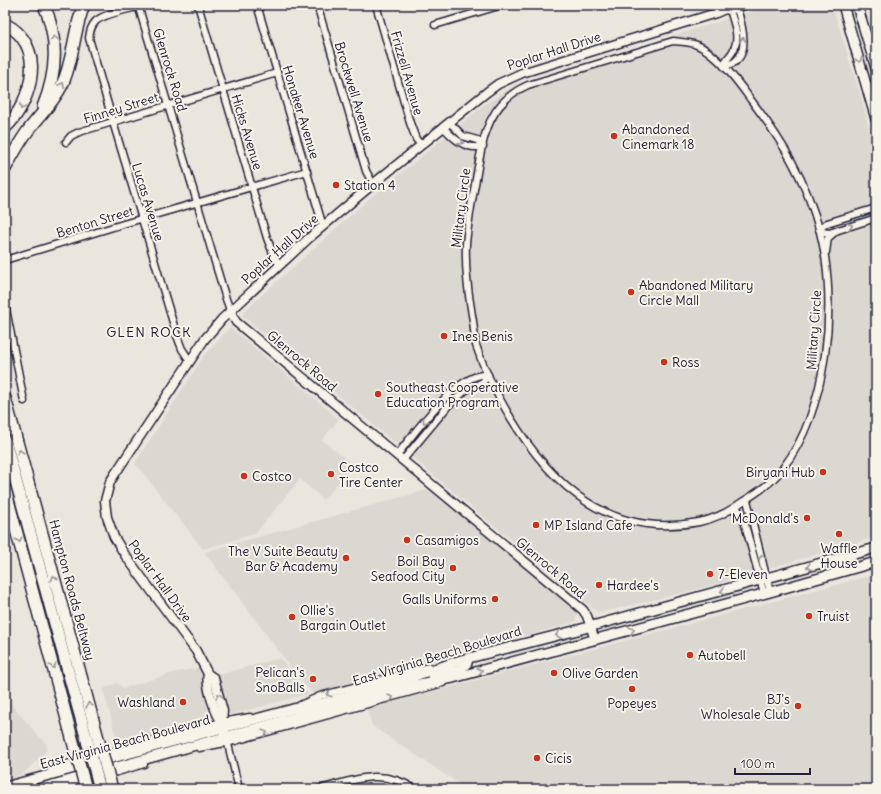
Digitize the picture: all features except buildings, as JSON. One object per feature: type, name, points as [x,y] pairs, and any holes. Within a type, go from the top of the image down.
[{"type":"highway","points":[[30,128],[46,100],[54,72],[54,39],[44,5]]},
{"type":"highway","points":[[5,169],[17,146],[56,96],[65,79],[84,5]]},
{"type":"highway","points":[[5,24],[16,31],[23,39],[30,53],[31,68],[31,81],[25,101],[20,110],[5,128]]},
{"type":"highway","name":"Hampton Roads Beltway","points":[[5,398],[94,744],[112,789]]},
{"type":"highway","points":[[5,441],[94,744],[100,789]]},
{"type":"highway","points":[[5,489],[86,789]]},
{"type":"main road","points":[[842,5],[876,119]]},
{"type":"main road","points":[[857,5],[876,68]]},
{"type":"main road","name":"East Virginia Beach Boulevard","points":[[38,789],[179,749],[276,714],[403,680],[465,659],[764,580],[876,548]]},
{"type":"main road","name":"East Virginia Beach Boulevard","points":[[5,787],[405,688],[453,678],[875,563]]},
{"type":"main road","points":[[405,688],[414,682],[460,670],[467,663],[465,659]]},
{"type":"street","name":"Hicks Avenue","points":[[198,5],[252,187],[274,256],[280,264]]},
{"type":"street","name":"Honaker Avenue","points":[[257,5],[323,226]]},
{"type":"street","name":"Brockwell Avenue","points":[[317,5],[366,171],[374,184]]},
{"type":"street","name":"Frizzell Avenue","points":[[376,5],[410,123],[416,139],[421,146]]},
{"type":"street","points":[[435,25],[502,5]]},
{"type":"street","name":"Lucas Avenue","points":[[140,6],[105,16],[96,21],[90,32],[91,47],[177,336],[182,349],[190,361]]},
{"type":"street","name":"Glenrock Road","points":[[140,6],[226,299],[236,322],[583,610],[587,616],[595,640]]},
{"type":"street","name":"Poplar Hall Drive","points":[[225,732],[223,711],[214,680],[208,674],[196,651],[124,555],[114,537],[106,509],[107,490],[115,474],[190,361],[213,329],[230,310],[280,264],[323,226],[487,92],[509,78],[528,71],[732,7]]},
{"type":"street","points":[[724,66],[726,59],[734,50],[736,41],[732,7]]},
{"type":"street","name":"Military Circle","points":[[674,41],[697,45],[710,53],[724,66],[741,86],[782,141],[801,176],[814,210],[819,229],[826,261],[828,279],[827,335],[821,381],[802,438],[787,463],[768,483],[747,500],[702,521],[662,524],[634,521],[617,517],[598,508],[572,492],[551,473],[537,456],[517,429],[501,401],[488,375],[475,339],[468,286],[466,252],[469,218],[479,158],[483,146],[489,124],[499,105],[513,93],[528,85],[674,41]]},
{"type":"street","name":"Finney Street","points":[[66,142],[71,136],[79,132],[277,73]]},
{"type":"street","points":[[446,125],[460,142],[474,147],[483,146]]},
{"type":"street","name":"Benton Street","points":[[5,260],[307,171]]},
{"type":"street","points":[[876,208],[835,220],[827,223],[819,229],[825,232],[836,230],[876,218]]},
{"type":"street","points":[[814,210],[817,215],[823,219],[835,220]]},
{"type":"street","name":"Military Circle","points":[[826,261],[828,238],[836,230]]},
{"type":"street","points":[[5,304],[24,400]]},
{"type":"street","points":[[400,458],[445,398],[465,382],[474,377],[483,374],[488,375]]},
{"type":"street","points":[[747,500],[767,593]]},
{"type":"street","points":[[736,506],[744,521],[764,580]]},
{"type":"street","points":[[240,789],[225,732],[422,690],[440,685],[453,678]]},
{"type":"street","points":[[53,789],[153,761],[159,755]]},
{"type":"street","points":[[320,789],[362,778],[381,776],[397,780],[414,789]]},
{"type":"shaded area","points":[[772,5],[832,5],[863,103],[876,160],[876,537],[703,588],[603,612],[596,611],[243,316],[244,311],[370,198],[484,105],[514,85]]},
{"type":"shaded area","points":[[230,327],[339,419],[322,440],[353,465],[323,500],[300,479],[255,534],[203,549],[135,463],[204,356]]},
{"type":"shaded area","points":[[430,489],[578,612],[575,622],[314,695],[302,682],[204,552]]},
{"type":"shaded area","points":[[876,574],[876,789],[467,789],[372,726],[367,709]]},
{"type":"shaded area","points":[[280,658],[308,694],[229,715],[218,675]]},
{"type":"shaded area","points":[[199,668],[202,672],[203,687],[208,709],[198,725],[120,747],[103,689],[117,683],[124,688],[176,672]]},
{"type":"shaded area","points":[[5,690],[10,696],[13,707],[47,745],[46,751],[23,774],[10,779],[5,778]]},
{"type":"place","name":"Abandoned Cinemark 18","points":[[614,136]]},
{"type":"place","name":"Station 4","points":[[336,185]]},
{"type":"place","name":"Abandoned Military Circle Mall","points":[[631,292]]},
{"type":"place","name":"Ines Benis","points":[[444,336]]},
{"type":"place","name":"Ross","points":[[664,362]]},
{"type":"place","name":"Southeast Cooperative Education Program","points":[[378,394]]},
{"type":"place","name":"Biryani Hub","points":[[823,472]]},
{"type":"place","name":"Costco Tire Center","points":[[331,474]]},
{"type":"place","name":"Costco","points":[[244,476]]},
{"type":"place","name":"McDonald's","points":[[807,518]]},
{"type":"place","name":"MP Island Cafe","points":[[536,525]]},
{"type":"place","name":"Waffle House","points":[[839,534]]},
{"type":"place","name":"Casamigos","points":[[407,540]]},
{"type":"place","name":"The V Suite Beauty Bar & Academy","points":[[346,558]]},
{"type":"place","name":"Boil Bay Seafood City","points":[[453,568]]},
{"type":"place","name":"7-Eleven","points":[[710,574]]},
{"type":"place","name":"Hardee's","points":[[599,585]]},
{"type":"place","name":"Galls Uniforms","points":[[495,599]]},
{"type":"place","name":"Truist","points":[[809,616]]},
{"type":"place","name":"Ollie's Bargain Outlet","points":[[292,617]]},
{"type":"place","name":"Autobell","points":[[690,655]]},
{"type":"place","name":"Olive Garden","points":[[554,673]]},
{"type":"place","name":"Pelican's SnoBalls","points":[[313,679]]},
{"type":"place","name":"Popeyes","points":[[632,689]]},
{"type":"place","name":"Washland","points":[[183,702]]},
{"type":"place","name":"BJ's Wholesale Club","points":[[798,706]]},
{"type":"place","name":"Cicis","points":[[537,758]]},
{"type":"district","name":"GLEN ROCK","points":[[149,332]]}]
